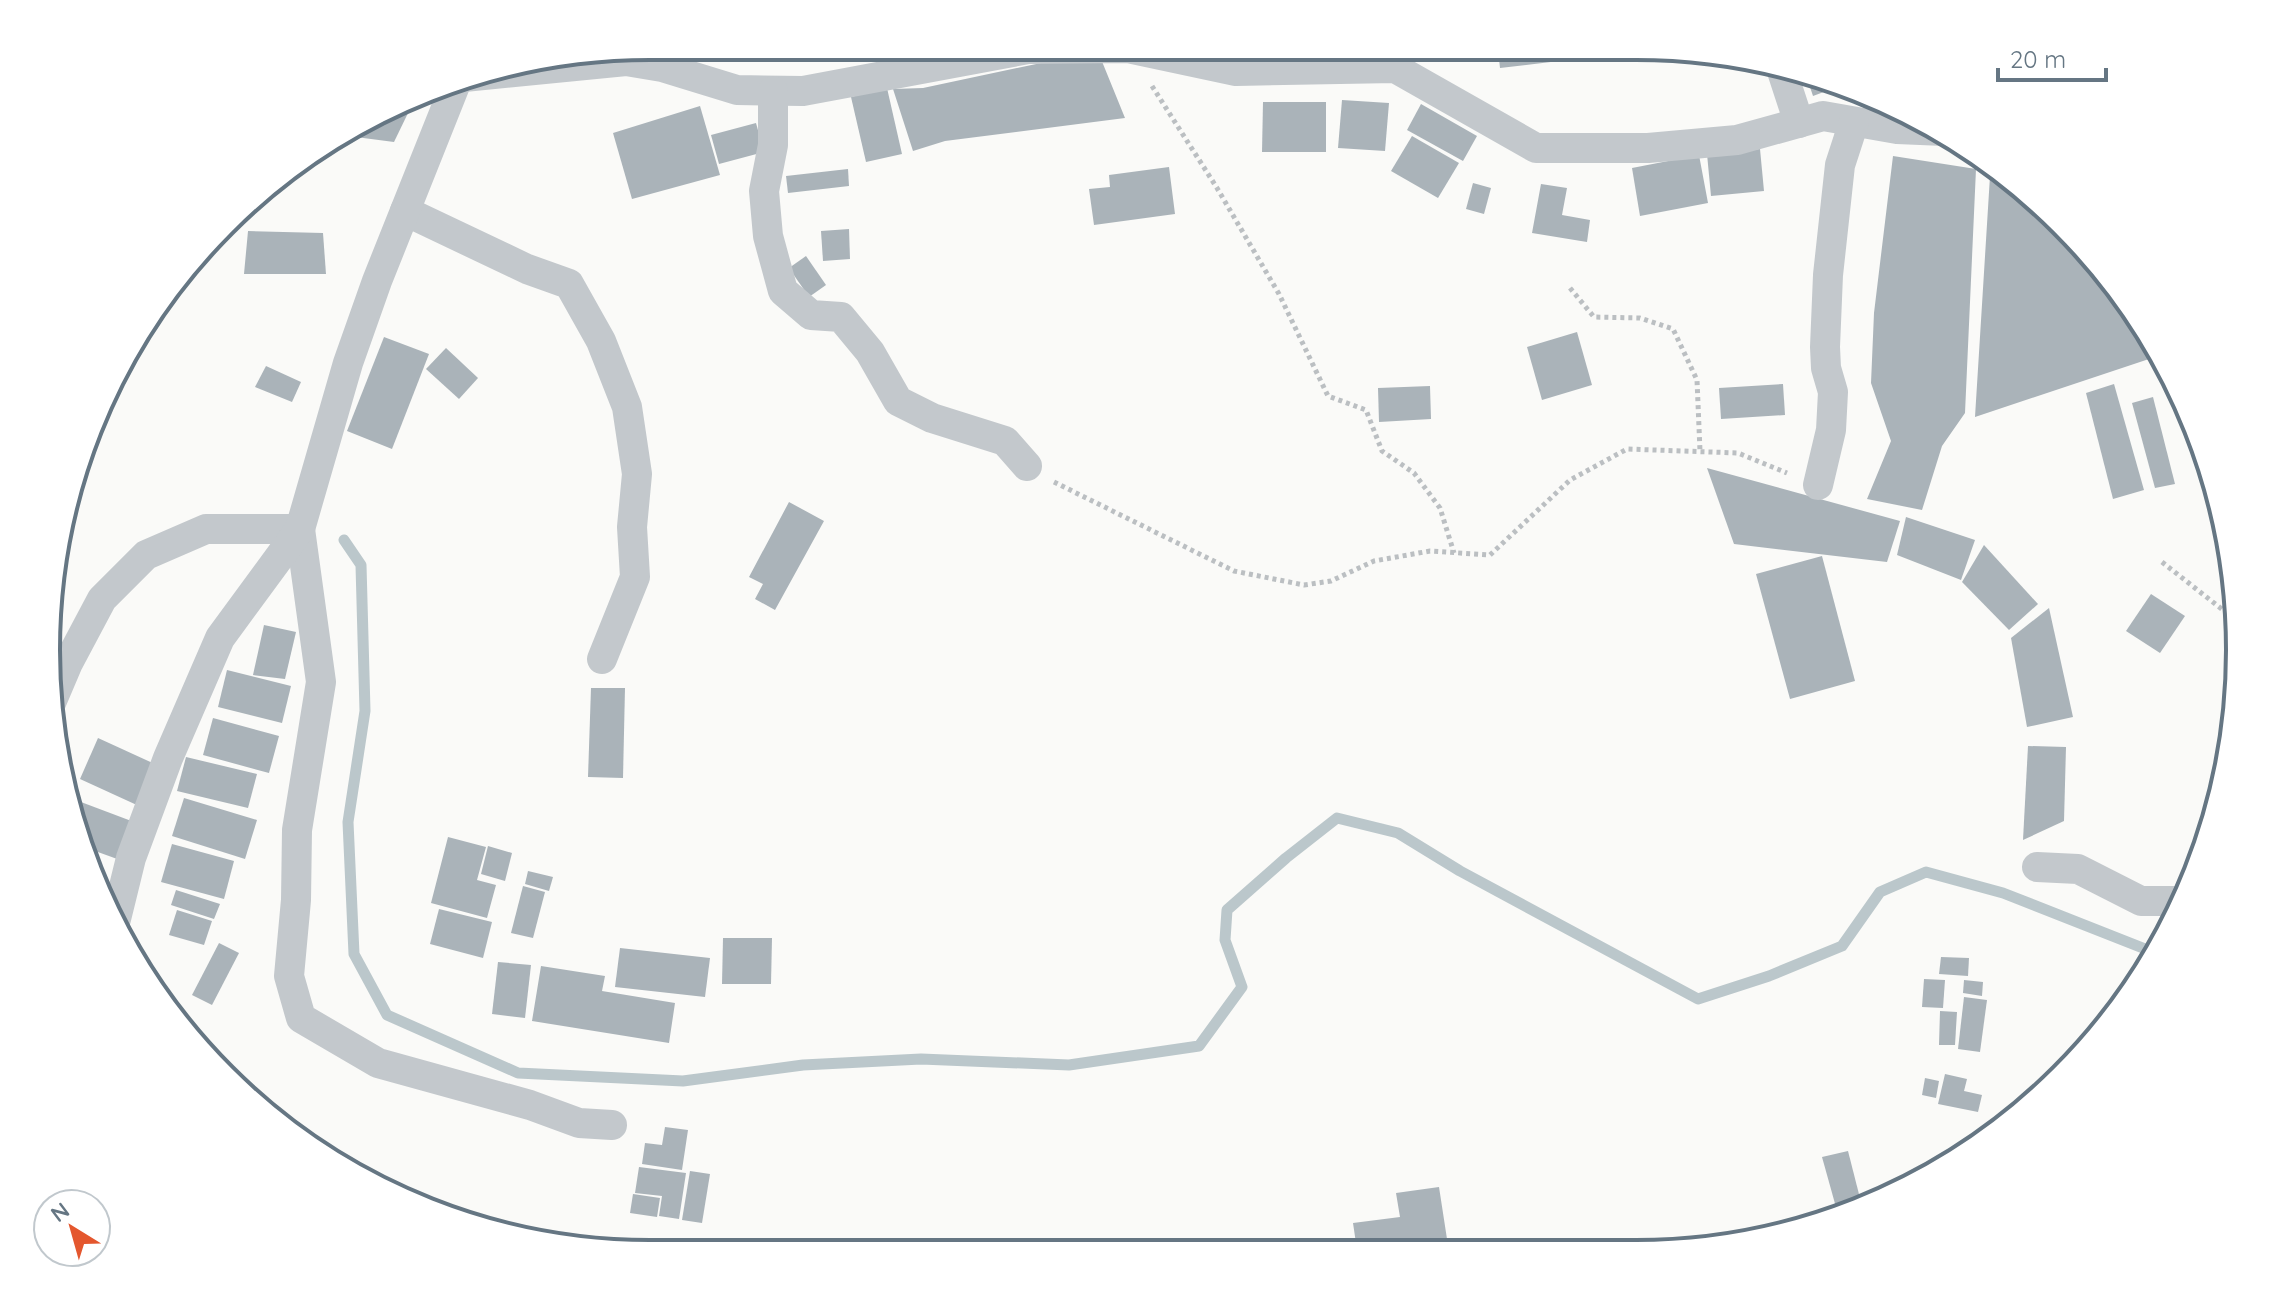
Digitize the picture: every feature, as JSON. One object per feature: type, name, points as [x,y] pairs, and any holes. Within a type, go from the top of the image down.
[{"type":"street","points":[[552,68],[631,60]]},
{"type":"street","points":[[671,60],[737,90],[803,91],[948,60]]},
{"type":"street","points":[[1184,60],[1236,71],[1395,68],[1536,148],[1648,148],[1737,140],[1823,116],[1854,122],[1891,118]]},
{"type":"street","points":[[1785,79],[1799,123]]},
{"type":"street","points":[[773,91],[773,145],[764,191],[768,236],[783,291],[811,315],[841,317],[870,352],[898,401],[932,418],[1005,441],[1027,466]]},
{"type":"street","points":[[119,907],[131,858],[168,758],[220,638],[300,529],[348,363],[452,94]]},
{"type":"street","points":[[1818,485],[1831,430],[1833,392],[1826,368],[1825,347],[1828,275],[1840,165],[1854,122]]},
{"type":"street","points":[[405,211],[527,269],[569,284],[601,341],[627,407],[637,474],[632,527],[635,577],[602,659]]},
{"type":"street","points":[[61,680],[102,599],[146,555],[206,529],[300,529]]},
{"type":"street","points":[[300,529],[321,682],[297,830],[296,900],[289,976],[301,1018],[378,1063],[530,1105],[579,1123],[612,1125]]},
{"type":"street","points":[[2037,867],[2078,869],[2141,901],[2170,901]]},
{"type":"path","points":[[1136,60],[1217,188],[1279,294],[1328,396],[1366,410],[1382,451],[1414,473],[1440,508],[1454,553]]},
{"type":"path","points":[[1570,288],[1594,317],[1640,318],[1673,329],[1697,380],[1700,451]]},
{"type":"path","points":[[1027,466],[1066,489],[1234,571],[1304,585],[1331,581],[1374,561],[1430,551],[1490,555],[1570,480],[1627,449],[1738,453],[1818,485]]},
{"type":"path","points":[[2162,562],[2225,612]]},
{"type":"building","points":[[1101,60],[1125,118],[945,141],[913,151],[893,89],[923,88],[1041,63]]},
{"type":"building","points":[[1499,60],[1559,60],[1559,61],[1500,68]]},
{"type":"building","points":[[1810,86],[1826,91],[1813,96]]},
{"type":"building","points":[[887,88],[902,154],[866,162],[851,97]]},
{"type":"building","points":[[1342,100],[1389,103],[1385,151],[1338,148]]},
{"type":"building","points":[[1263,102],[1326,102],[1326,152],[1262,152]]},
{"type":"building","points":[[1421,104],[1477,136],[1463,161],[1407,130]]},
{"type":"building","points":[[700,106],[720,175],[632,199],[613,133]]},
{"type":"building","points":[[408,112],[394,142],[358,137]]},
{"type":"building","points":[[756,123],[764,152],[719,164],[711,135]]},
{"type":"building","points":[[1412,136],[1459,163],[1438,198],[1391,171]]},
{"type":"building","points":[[1760,149],[1764,191],[1711,196],[1707,154]]},
{"type":"building","points":[[1699,155],[1708,203],[1640,216],[1632,168]]},
{"type":"building","points":[[1893,156],[1976,169],[1965,413],[1942,446],[1922,510],[1867,499],[1891,441],[1871,383],[1874,313]]},
{"type":"building","points":[[1169,167],[1175,214],[1094,225],[1089,189],[1110,187],[1109,175]]},
{"type":"building","points":[[848,169],[849,186],[788,193],[786,176]]},
{"type":"building","points":[[1990,178],[2025,206],[2080,261],[2127,322],[2149,359],[1975,417]]},
{"type":"building","points":[[1473,183],[1491,188],[1484,214],[1466,209]]},
{"type":"building","points":[[1541,184],[1567,188],[1562,215],[1590,220],[1587,242],[1532,233]]},
{"type":"building","points":[[849,229],[850,259],[823,261],[821,231]]},
{"type":"building","points":[[248,231],[323,233],[326,274],[244,274]]},
{"type":"building","points":[[806,256],[826,285],[809,297],[789,268]]},
{"type":"building","points":[[1577,332],[1592,385],[1542,400],[1527,347]]},
{"type":"building","points":[[384,337],[429,354],[392,449],[347,431]]},
{"type":"building","points":[[446,348],[478,378],[459,399],[426,369]]},
{"type":"building","points":[[266,366],[301,382],[292,402],[255,387]]},
{"type":"building","points":[[1783,384],[1785,415],[1721,419],[1719,388]]},
{"type":"building","points":[[2114,384],[2144,490],[2113,499],[2086,393]]},
{"type":"building","points":[[1430,386],[1431,419],[1379,422],[1378,388]]},
{"type":"building","points":[[2153,397],[2175,484],[2155,488],[2132,403]]},
{"type":"building","points":[[1707,468],[1900,521],[1887,562],[1734,544]]},
{"type":"building","points":[[789,502],[824,521],[775,610],[755,599],[763,584],[749,577]]},
{"type":"building","points":[[1906,517],[1975,540],[1961,580],[1897,555]]},
{"type":"building","points":[[1984,545],[2038,604],[2009,630],[1962,582]]},
{"type":"building","points":[[1822,556],[1855,681],[1790,699],[1756,574]]},
{"type":"building","points":[[2151,594],[2185,616],[2160,653],[2126,631]]},
{"type":"building","points":[[2049,608],[2073,717],[2027,727],[2011,638]]},
{"type":"building","points":[[264,625],[296,632],[285,679],[253,675]]},
{"type":"building","points":[[227,670],[291,686],[282,723],[218,707]]},
{"type":"building","points":[[591,688],[625,688],[623,778],[588,777]]},
{"type":"building","points":[[213,718],[279,736],[269,773],[203,755]]},
{"type":"building","points":[[98,738],[157,765],[139,806],[80,779]]},
{"type":"building","points":[[2028,746],[2066,747],[2064,821],[2023,840]]},
{"type":"building","points":[[186,757],[257,774],[248,808],[177,791]]},
{"type":"building","points":[[184,798],[257,820],[245,859],[172,836]]},
{"type":"building","points":[[80,802],[134,822],[120,860],[95,851]]},
{"type":"building","points":[[448,837],[486,847],[477,880],[496,885],[487,918],[431,903]]},
{"type":"building","points":[[172,844],[234,861],[224,899],[161,882]]},
{"type":"building","points":[[488,846],[512,853],[505,881],[481,874]]},
{"type":"building","points":[[528,871],[553,877],[549,891],[525,884]]},
{"type":"building","points":[[523,886],[545,892],[533,938],[511,933]]},
{"type":"building","points":[[176,890],[220,904],[214,919],[171,905]]},
{"type":"building","points":[[439,909],[492,922],[483,958],[430,944]]},
{"type":"building","points":[[177,910],[212,921],[204,945],[169,935]]},
{"type":"building","points":[[723,938],[772,938],[771,984],[722,984]]},
{"type":"building","points":[[219,943],[239,953],[212,1005],[192,995]]},
{"type":"building","points":[[620,948],[710,958],[705,997],[615,987]]},
{"type":"building","points":[[1941,957],[1969,958],[1968,976],[1939,974]]},
{"type":"building","points":[[498,962],[531,965],[525,1018],[492,1014]]},
{"type":"building","points":[[541,966],[605,976],[602,991],[675,1003],[669,1043],[532,1021]]},
{"type":"building","points":[[1924,979],[1945,980],[1943,1008],[1922,1007]]},
{"type":"building","points":[[1964,980],[1983,982],[1982,996],[1963,993]]},
{"type":"building","points":[[1964,997],[1987,1000],[1980,1052],[1958,1049]]},
{"type":"building","points":[[1940,1011],[1957,1012],[1955,1045],[1939,1045]]},
{"type":"building","points":[[1945,1074],[1967,1079],[1964,1091],[1982,1095],[1978,1112],[1938,1104]]},
{"type":"building","points":[[1925,1078],[1939,1081],[1936,1098],[1922,1095]]},
{"type":"building","points":[[665,1127],[688,1130],[682,1170],[642,1164],[645,1143],[662,1145]]},
{"type":"building","points":[[1848,1151],[1859,1196],[1835,1205],[1822,1157]]},
{"type":"building","points":[[639,1167],[686,1173],[679,1219],[659,1216],[662,1196],[635,1193]]},
{"type":"building","points":[[690,1171],[710,1174],[702,1223],[682,1220]]},
{"type":"building","points":[[1439,1187],[1447,1239],[1356,1240],[1353,1223],[1400,1217],[1396,1193]]},
{"type":"building","points":[[633,1194],[660,1198],[657,1217],[630,1213]]},
{"type":"waterway","points":[[344,540],[361,565],[365,711],[348,822],[354,954],[387,1015],[518,1073],[683,1081],[803,1065],[921,1059],[1069,1065],[1199,1046],[1242,987],[1225,940],[1227,910],[1337,818],[1398,833],[1460,871],[1698,999],[1769,976],[1842,946],[1880,892],[1926,872],[2003,893],[2145,949]]}]
